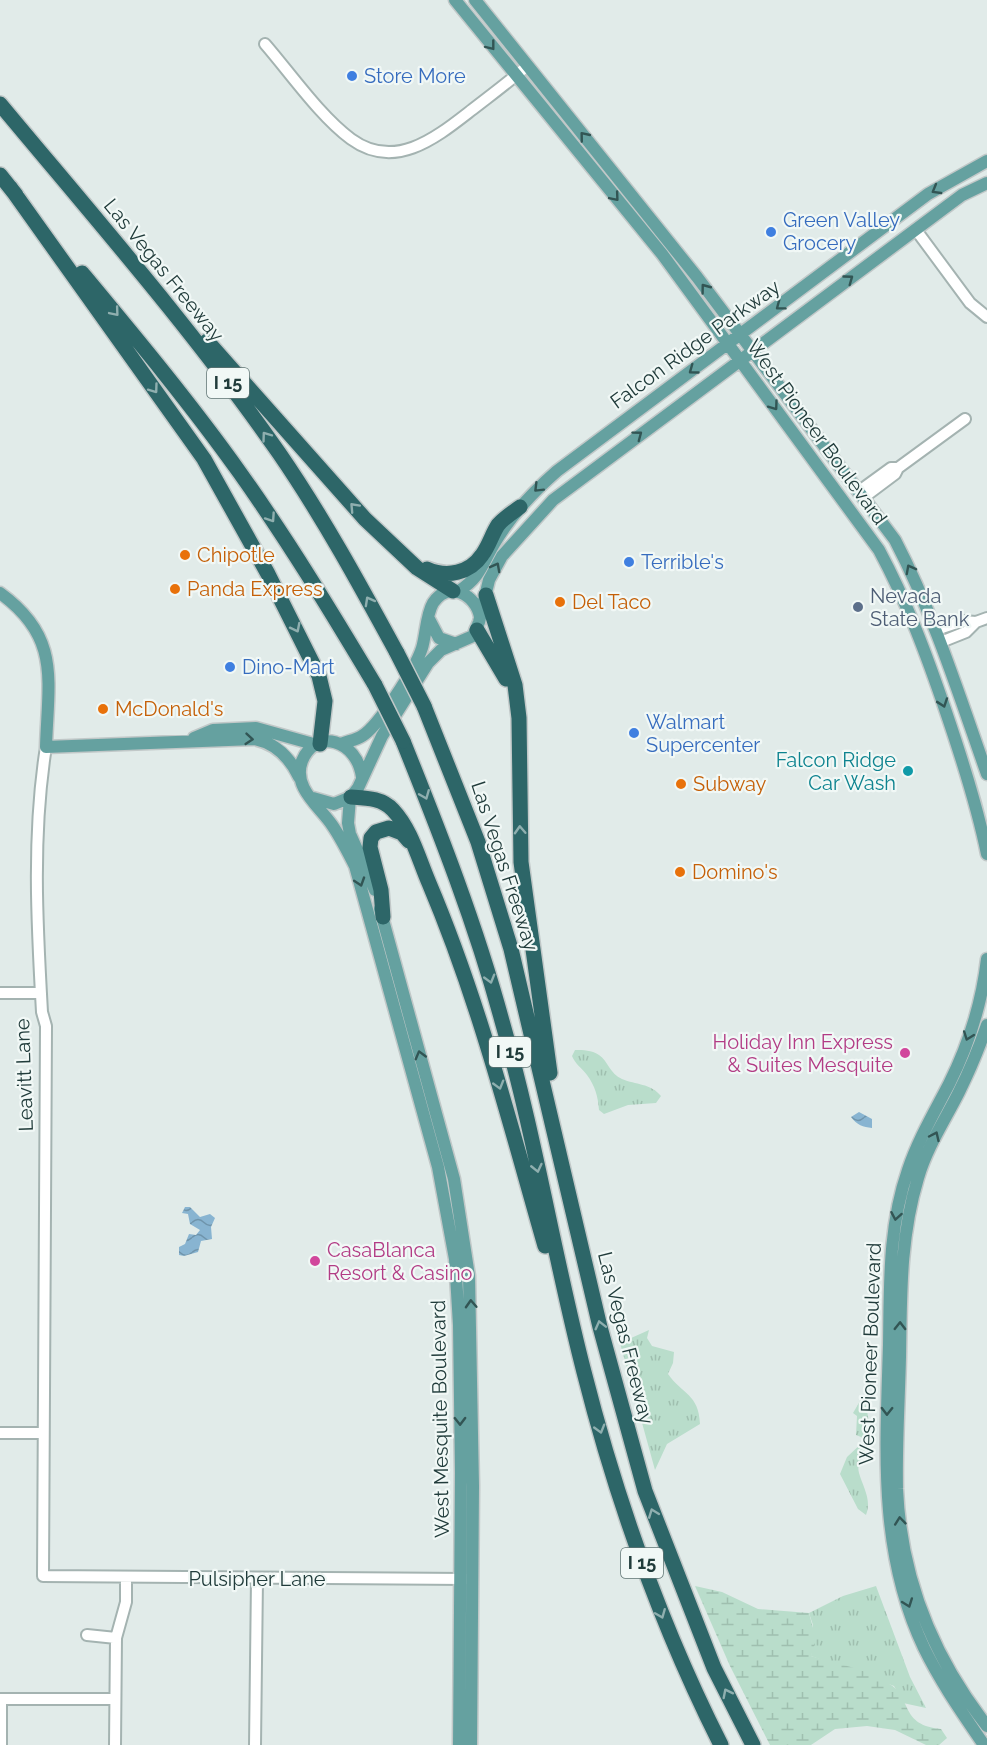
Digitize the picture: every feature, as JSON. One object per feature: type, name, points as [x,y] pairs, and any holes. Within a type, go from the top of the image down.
[{"type":"highway","name":"Las Vegas Freeway","points":[[0,105],[205,353],[279,454],[342,551],[398,653],[424,706],[497,898],[512,949],[600,1327],[645,1491],[714,1668],[753,1745]]},
{"type":"highway","points":[[27,136],[308,456],[394,549],[417,568],[456,591]]},
{"type":"highway","name":"I 15","points":[[0,175],[169,377],[234,465],[309,574],[375,685],[403,741],[449,854],[494,992],[584,1372],[620,1502],[655,1599],[687,1677],[721,1745]]},
{"type":"highway","points":[[10,187],[189,438],[239,520],[319,676],[325,701],[328,744]]},
{"type":"highway","points":[[394,549],[435,572],[442,574],[462,571],[478,560],[497,526],[520,507]]},
{"type":"highway","points":[[486,595],[516,695],[519,718],[521,851],[527,916],[565,1180]]},
{"type":"highway","points":[[478,626],[516,695]]},
{"type":"highway","points":[[346,800],[384,803],[400,818],[456,948],[477,1008],[565,1316],[584,1372]]},
{"type":"highway","points":[[383,917],[381,890],[371,855],[371,838],[376,832],[388,828],[402,833],[411,843]]},
{"type":"main road","name":"West Pioneer Boulevard","points":[[455,0],[650,239],[879,550],[901,591],[924,648],[970,785],[987,854]]},
{"type":"main road","name":"West Pioneer Boulevard","points":[[475,0],[678,254],[894,540],[917,583],[987,774]]},
{"type":"main road","name":"Falcon Ridge Parkway","points":[[328,744],[363,736],[376,724],[420,654],[434,603],[474,581],[483,569],[494,545],[520,507],[537,488],[928,194],[987,161]]},
{"type":"main road","name":"Falcon Ridge Parkway","points":[[478,626],[489,580],[502,556],[553,500],[751,350],[962,195],[987,183]]},
{"type":"main road","points":[[650,239],[671,255],[678,254]]},
{"type":"main road","points":[[46,747],[150,745],[190,740],[242,738],[261,741],[279,750],[292,764],[309,796],[325,804],[346,800],[358,788],[382,736],[428,663],[441,650],[466,640],[478,626],[474,602],[456,591]]},
{"type":"main road","name":"Leavitt Lane","points":[[0,592],[21,608],[37,630],[47,651],[46,747]]},
{"type":"main road","points":[[429,618],[430,626],[439,638],[456,644]]},
{"type":"main road","points":[[919,635],[938,636]]},
{"type":"main road","points":[[924,648],[938,636]]},
{"type":"main road","points":[[190,740],[213,730],[256,728],[328,744],[356,757],[362,777]]},
{"type":"main road","points":[[300,779],[303,759],[328,744]]},
{"type":"main road","name":"West Mesquite Boulevard","points":[[309,796],[330,823],[355,866],[444,1191],[458,1288],[461,1473],[471,1745]]},
{"type":"main road","name":"West Mesquite Boulevard","points":[[346,800],[350,834],[371,879],[383,917],[454,1179],[464,1232],[472,1324],[473,1486],[466,1579],[459,1745]]},
{"type":"main road","name":"West Pioneer Boulevard","points":[[982,1718],[947,1690],[924,1647],[902,1586],[891,1539],[886,1466],[891,1252],[897,1210],[917,1145],[961,1056],[975,1017],[986,980],[987,959]]},
{"type":"main road","name":"West Pioneer Boulevard","points":[[984,1745],[982,1718],[956,1685],[935,1645],[913,1587],[902,1538],[897,1489],[902,1255],[909,1213],[918,1177],[928,1152],[975,1058],[987,1025]]},
{"type":"main road","points":[[461,1473],[473,1486]]},
{"type":"street","points":[[265,44],[335,125],[362,145],[383,151],[405,152],[437,138],[527,66]]},
{"type":"street","points":[[915,230],[970,303],[987,317]]},
{"type":"street","points":[[860,495],[896,474],[898,468],[965,419]]},
{"type":"street","points":[[938,636],[966,632],[976,622],[987,618]]},
{"type":"street","name":"Leavitt Lane","points":[[43,1576],[46,1026],[41,993],[37,914],[39,790],[46,747]]},
{"type":"street","points":[[0,993],[41,993]]},
{"type":"street","points":[[0,1433],[44,1433]]},
{"type":"street","name":"Pulsipher Lane","points":[[43,1576],[466,1579]]},
{"type":"street","points":[[115,1745],[116,1638],[126,1602],[126,1578]]},
{"type":"street","points":[[255,1745],[257,1579]]},
{"type":"street","points":[[87,1635],[116,1638]]},
{"type":"street","points":[[1,1745],[0,1699],[115,1699]]},
{"type":"green space","points":[[575,1050],[596,1053],[618,1077],[648,1086],[661,1096],[656,1103],[628,1105],[604,1114],[599,1110],[592,1083],[572,1056]]},
{"type":"green space","points":[[649,1330],[647,1338],[652,1346],[674,1352],[673,1363],[668,1374],[697,1406],[700,1424],[667,1444],[655,1470],[620,1343]]},
{"type":"green space","points":[[863,1396],[868,1415],[869,1435],[858,1469],[868,1504],[866,1515],[858,1509],[840,1474],[847,1457],[863,1442],[861,1437],[856,1435],[857,1416],[853,1413]]},
{"type":"green space","points":[[695,1586],[722,1592],[758,1609],[809,1613],[816,1639],[811,1656],[882,1679],[902,1697],[913,1717],[928,1727],[941,1729],[947,1738],[939,1745],[926,1745],[895,1730],[867,1726],[835,1729],[811,1745],[770,1745],[730,1666]]},
{"type":"green space","points":[[876,1586],[910,1677],[926,1708],[903,1703],[894,1686],[811,1656],[813,1625],[809,1613],[843,1596]]},
{"type":"water","points":[[859,1112],[872,1119],[872,1128],[860,1125],[851,1117]]},
{"type":"water","points":[[185,1207],[190,1207],[200,1217],[210,1214],[215,1218],[211,1227],[212,1239],[201,1241],[198,1252],[184,1256],[179,1255],[179,1247],[185,1244],[189,1234],[196,1235],[200,1230],[190,1224],[188,1214],[182,1213]]},
{"type":"place","name":"Store More","points":[[352,76]]},
{"type":"place","name":"Green Valley Grocery","points":[[771,232]]},
{"type":"place","name":"Chipotle","points":[[185,555]]},
{"type":"place","name":"Terrible's","points":[[629,562]]},
{"type":"place","name":"Panda Express","points":[[175,589]]},
{"type":"place","name":"Del Taco","points":[[560,602]]},
{"type":"place","name":"Nevada State Bank","points":[[858,607]]},
{"type":"place","name":"Dino-Mart","points":[[230,667]]},
{"type":"place","name":"McDonald's","points":[[103,709]]},
{"type":"place","name":"Walmart Supercenter","points":[[634,733]]},
{"type":"place","name":"Falcon Ridge Car Wash","points":[[908,771]]},
{"type":"place","name":"Subway","points":[[681,784]]},
{"type":"place","name":"Domino's","points":[[680,872]]},
{"type":"place","name":"Holiday Inn Express & Suites Mesquite","points":[[905,1053]]},
{"type":"place","name":"CasaBlanca Resort & Casino","points":[[315,1261]]}]
